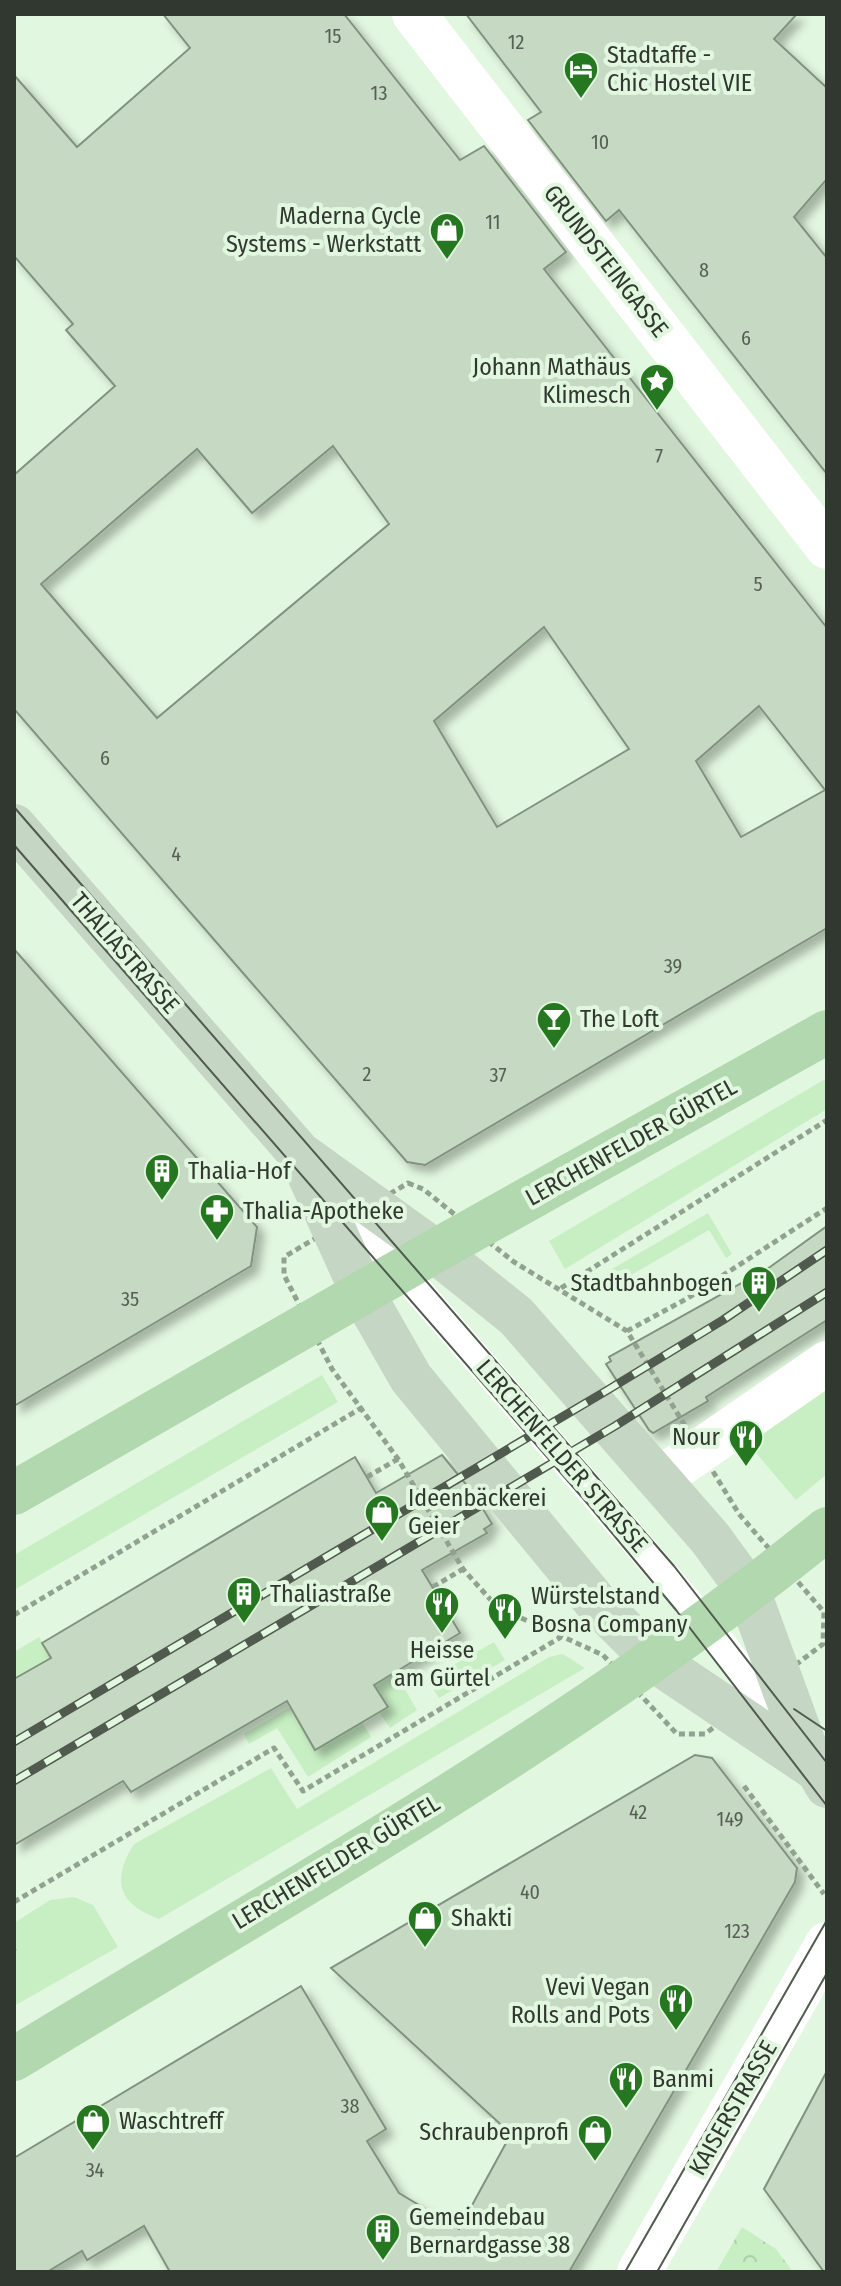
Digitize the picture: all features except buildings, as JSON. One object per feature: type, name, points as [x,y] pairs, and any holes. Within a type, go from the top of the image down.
[{"type":"main road","name":"THALIASTRASSE","points":[[14,826],[299,1153]]},
{"type":"main road","name":"LERCHENFELDER GÜRTEL","points":[[14,1493],[418,1261],[827,1032]]},
{"type":"main road","points":[[299,1153],[418,1261],[516,1316],[710,1538],[748,1590],[820,1776]]},
{"type":"main road","points":[[299,1153],[363,1294],[411,1378],[605,1612],[654,1660],[820,1776]]},
{"type":"main road","name":"LERCHENFELDER GÜRTEL","points":[[14,2059],[516,1752],[654,1660],[827,1529]]},
{"type":"street","name":"GRUNDSTEINGASSE","points":[[414,14],[827,547]]},
{"type":"street","points":[[659,1479],[827,1363]]},
{"type":"street","name":"KAISERSTRASSE","points":[[639,2272],[827,1944]]},
{"type":"lane","name":"LERCHENFELDER STRASSE","points":[[418,1261],[705,1622],[820,1776]]},
{"type":"path","points":[[516,1316],[827,1120]]},
{"type":"path","points":[[627,1331],[688,1298],[827,1208]]},
{"type":"path","points":[[14,1615],[411,1378]]},
{"type":"path","points":[[367,1477],[398,1459]]},
{"type":"path","points":[[433,1587],[463,1569]]},
{"type":"path","points":[[14,1902],[274,1748],[303,1791],[605,1612]]},
{"type":"path","points":[[705,1734],[714,1747]]},
{"type":"path","points":[[742,1785],[827,1898]]},
{"type":"green space","points":[[827,1078],[827,1109],[565,1269],[549,1241]]},
{"type":"green space","points":[[708,1213],[732,1254],[726,1258],[709,1230],[619,1282],[612,1269]]},
{"type":"green space","points":[[322,1375],[338,1402],[14,1590],[14,1555]]},
{"type":"green space","points":[[827,1385],[827,1474],[796,1500],[745,1440]]},
{"type":"green space","points":[[39,1637],[51,1658],[14,1679],[14,1652]]},
{"type":"green space","points":[[494,1642],[505,1660],[439,1698],[427,1680]]},
{"type":"green space","points":[[563,1654],[585,1668],[159,1919],[135,1906],[122,1889],[122,1869],[134,1844],[271,1768],[297,1809],[549,1657]]},
{"type":"green space","points":[[365,1670],[394,1670],[417,1710],[390,1728],[379,1712],[387,1706]]},
{"type":"green space","points":[[290,1707],[315,1749],[362,1722],[371,1737],[308,1777],[277,1728],[249,1744],[244,1734]]},
{"type":"green space","points":[[74,1897],[93,1905],[118,1947],[14,2006],[14,1923],[50,1900]]},
{"type":"green space","points":[[742,2227],[776,2249],[793,2272],[716,2272]]},
{"type":"tram line","points":[[14,807],[674,1566],[827,1763]]},
{"type":"tram line","points":[[14,845],[587,1503],[676,1610],[827,1806]]},
{"type":"tram line","points":[[794,1709],[827,1731]]},
{"type":"tram line","points":[[625,2272],[827,1920]]},
{"type":"tram line","points":[[657,2272],[827,1973]]},
{"type":"railway","points":[[14,1742],[606,1391],[723,1320],[827,1250]]},
{"type":"railway","points":[[14,1781],[615,1426],[827,1292]]},
{"type":"place","name":"Stadtaffe - Chic Hostel VIE","points":[[581,100]]},
{"type":"place","name":"Maderna Cycle Systems - Werkstatt","points":[[447,261]]},
{"type":"place","name":"Johann Mathäus Klimesch","points":[[657,412]]},
{"type":"place","name":"The Loft","points":[[554,1050]]},
{"type":"place","name":"Thalia-Hof","points":[[162,1202]]},
{"type":"place","name":"Thalia-Apotheke","points":[[217,1242]]},
{"type":"place","name":"Stadtbahnbogen","points":[[759,1314]]},
{"type":"place","name":"Nour","points":[[746,1468]]},
{"type":"place","name":"Ideenbäckerei Geier","points":[[382,1543]]},
{"type":"place","name":"Thaliastraße","points":[[244,1625]]},
{"type":"place","name":"Heisse am Gürtel","points":[[442,1635]]},
{"type":"place","name":"Würstelstand Bosna Company","points":[[505,1641]]},
{"type":"place","name":"Shakti","points":[[425,1949]]},
{"type":"place","name":"Vevi Vegan Rolls and Pots","points":[[676,2032]]},
{"type":"place","name":"Banmi","points":[[626,2110]]},
{"type":"place","name":"Waschtreff","points":[[93,2152]]},
{"type":"place","name":"Schraubenprofi","points":[[595,2163]]},
{"type":"place","name":"Gemeindebau Bernardgasse 38","points":[[383,2262]]}]
